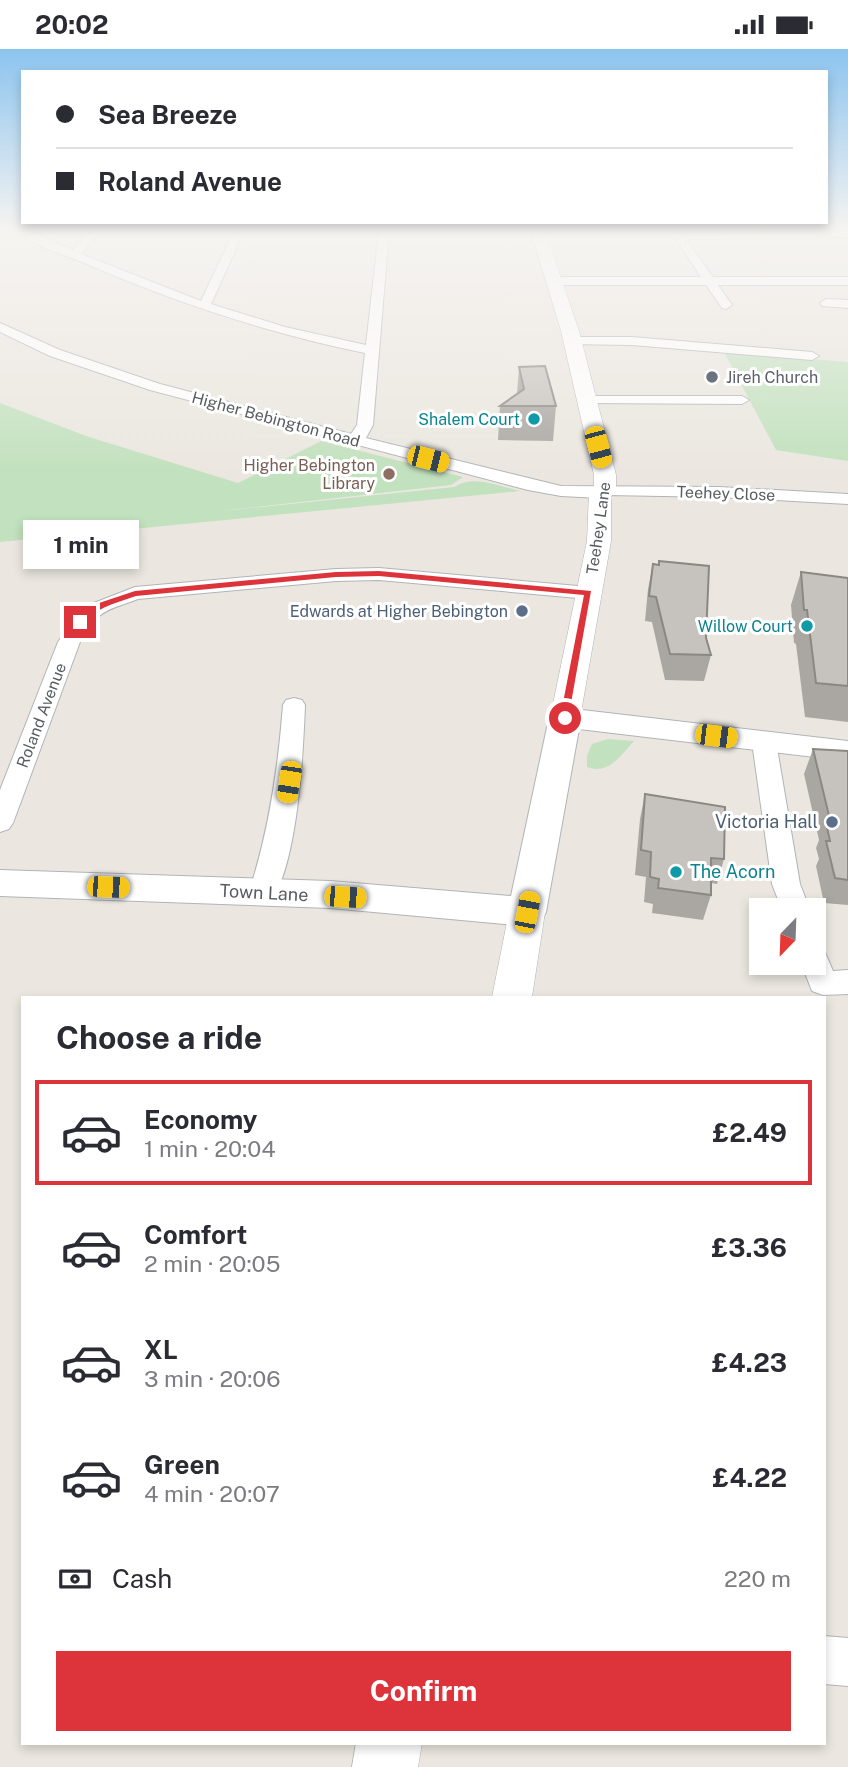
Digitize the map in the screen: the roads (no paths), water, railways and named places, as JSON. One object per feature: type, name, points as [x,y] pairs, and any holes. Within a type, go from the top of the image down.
[{"type":"main road","points":[[565,718],[848,751]]},
{"type":"main road","name":"Teehey Lane","points":[[527,912],[565,718]]},
{"type":"main road","name":"Town Lane","points":[[0,883],[263,892],[426,901],[527,912]]},
{"type":"street","points":[[217,311],[276,330],[373,350]]},
{"type":"street","points":[[352,440],[360,434],[365,425],[377,311]]},
{"type":"street","name":"Teehey Lane","points":[[563,311],[606,475],[598,541],[565,718]]},
{"type":"street","name":"Higher Bebington Road","points":[[0,327],[55,353],[109,373],[352,440],[528,485],[603,492]]},
{"type":"street","points":[[572,341],[632,341],[813,356]]},
{"type":"street","points":[[587,400],[742,400]]},
{"type":"street","name":"Teehey Close","points":[[603,492],[718,492],[848,499]]},
{"type":"street","name":"Roland Avenue","points":[[0,823],[69,642],[88,612],[102,605],[135,593],[347,574],[379,574],[589,593]]},
{"type":"street","points":[[263,892],[278,850],[289,782],[294,705]]},
{"type":"street","points":[[764,742],[786,884],[791,898]]},
{"type":"street","points":[[512,996],[527,912]]},
{"type":"street","points":[[820,975],[823,983],[848,982]]},
{"type":"street","points":[[826,1660],[848,1662]]},
{"type":"street","points":[[385,1767],[388,1745]]},
{"type":"place","name":"Jireh Church","points":[[712,377]]},
{"type":"place","name":"Shalem Court","points":[[534,419]]},
{"type":"place","name":"Higher Bebington Library","points":[[389,474]]},
{"type":"place","name":"Edwards at Higher Bebington","points":[[522,611]]},
{"type":"place","name":"Willow Court","points":[[807,626]]},
{"type":"place","name":"Victoria Hall","points":[[832,822]]},
{"type":"place","name":"The Acorn","points":[[676,872]]}]
